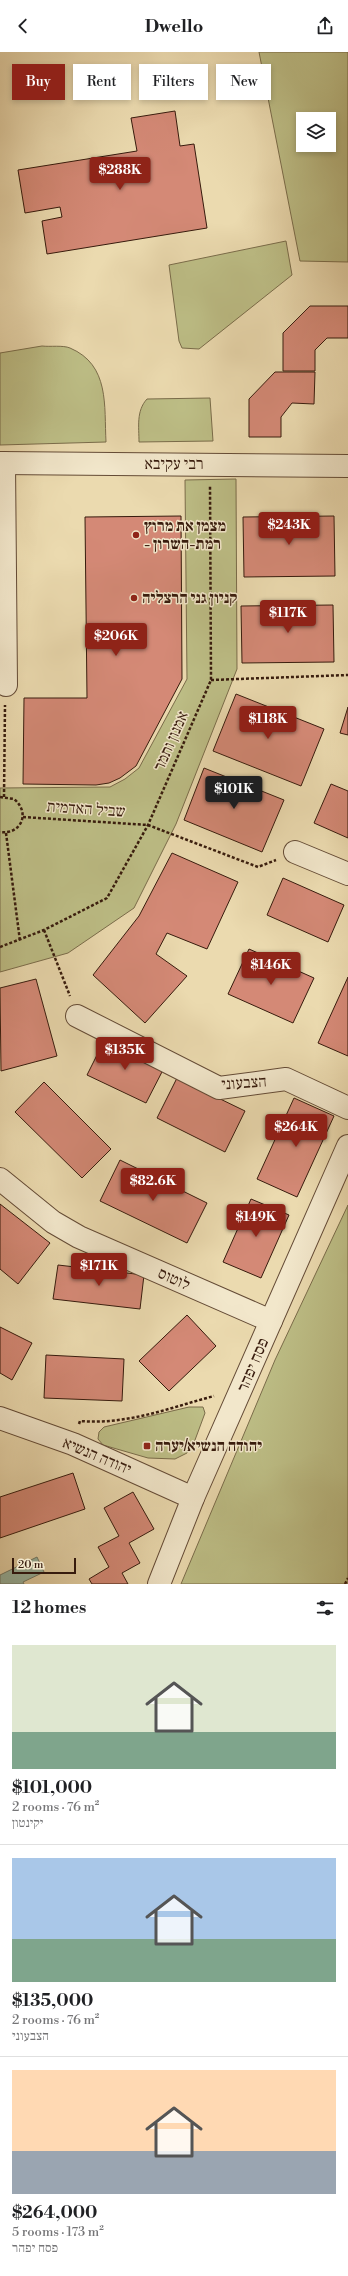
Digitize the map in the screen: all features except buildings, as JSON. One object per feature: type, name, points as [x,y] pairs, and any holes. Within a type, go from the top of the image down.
[{"type":"street","name":"רבי עקיבא","points":[[2,463],[348,466]]},
{"type":"street","points":[[2,463],[6,685]]},
{"type":"street","points":[[294,852],[348,874]]},
{"type":"street","name":"הצבעוני","points":[[77,1016],[219,1088],[286,1078],[348,1108]]},
{"type":"street","name":"פסח יפהר","points":[[159,1584],[193,1498],[239,1398],[348,1146]]},
{"type":"street","name":"לוטוס","points":[[0,1179],[53,1222],[80,1237],[271,1321]]},
{"type":"street","name":"יהודה הנשיא","points":[[0,1418],[73,1444],[193,1498]]},
{"type":"path","name":"אמנון ותמר","points":[[0,947],[20,941],[107,898],[148,825],[211,680],[210,464]]},
{"type":"path","points":[[211,680],[348,675]]},
{"type":"path","points":[[4,797],[6,685]]},
{"type":"path","points":[[0,797],[9,797],[19,803],[22,808],[23,817],[17,829],[6,833],[0,832]]},
{"type":"path","name":"שביל האדמית","points":[[23,817],[148,825],[258,867],[294,852]]},
{"type":"path","points":[[6,833],[20,941]]},
{"type":"path","points":[[44,930],[77,1016]]},
{"type":"path","points":[[73,1444],[80,1421],[100,1423],[132,1420],[223,1394],[239,1398]]},
{"type":"path","points":[[345,1584],[348,1578]]},
{"type":"green space","points":[[259,52],[348,52],[348,262],[300,261],[268,100],[271,100],[271,64],[261,64]]},
{"type":"green space","points":[[286,241],[292,275],[199,349],[182,348],[179,341],[169,265]]},
{"type":"green space","points":[[42,346],[70,348],[83,355],[92,365],[102,388],[106,442],[0,445],[0,353]]},
{"type":"green space","points":[[210,398],[213,441],[139,442],[140,414],[143,404],[147,399]]},
{"type":"green space","points":[[236,479],[237,669],[176,824],[134,908],[68,953],[0,972],[0,788],[110,787],[125,779],[139,768],[187,679],[185,480]]},
{"type":"green space","points":[[348,1205],[348,1584],[181,1584],[275,1360]]},
{"type":"green space","points":[[189,1407],[203,1407],[205,1413],[195,1440],[187,1453],[175,1459],[148,1458],[103,1445],[98,1439],[99,1432],[104,1427]]},
{"type":"shaded area","points":[[37,1557],[44,1572],[23,1582],[24,1584],[0,1584],[0,1575]]},
{"type":"place","name":"מצמן את מרוץ - רמת-השרון","points":[[136,535]]},
{"type":"place","name":"קניון גני הרצליה","points":[[134,598]]},
{"type":"place","name":"יהודה הנשיא/יערה","points":[[147,1446]]}]
